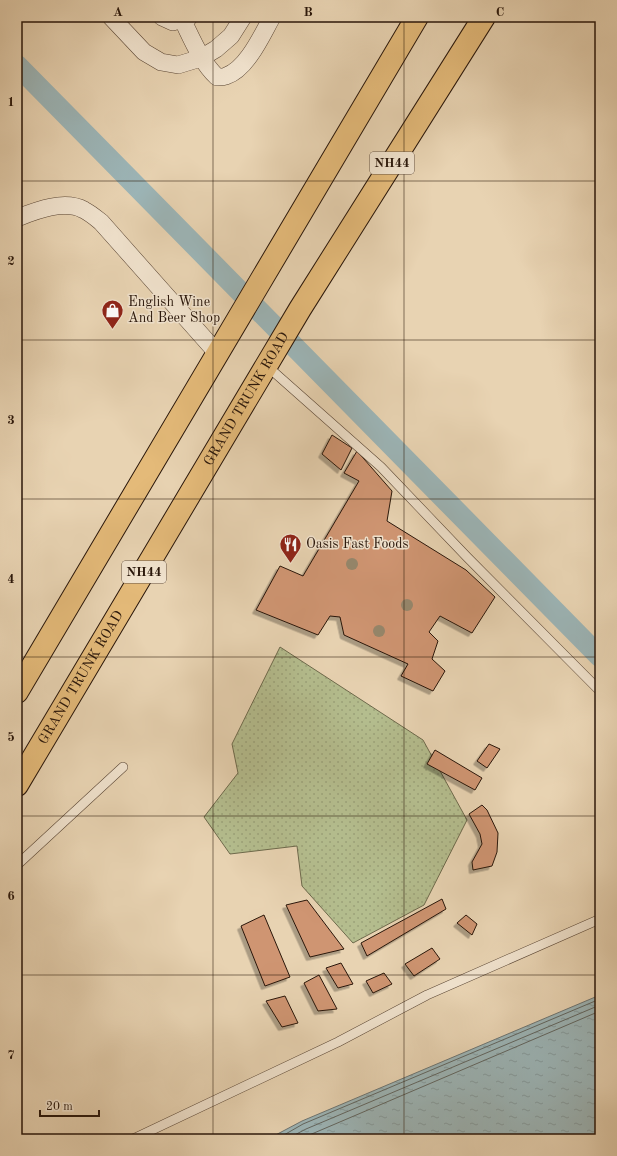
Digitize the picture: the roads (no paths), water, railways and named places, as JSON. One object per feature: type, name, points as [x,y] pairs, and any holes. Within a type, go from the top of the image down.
[{"type":"highway","points":[[17,692],[417,17]]},
{"type":"highway","name":"GRAND TRUNK ROAD","points":[[17,785],[300,310],[484,17]]},
{"type":"street","points":[[111,17],[144,52],[162,62],[178,65],[201,58],[216,49],[231,36],[243,17]]},
{"type":"street","points":[[162,17],[172,22],[186,18],[201,58],[209,70],[217,77],[226,77],[238,69],[251,54],[272,17]]},
{"type":"street","points":[[17,218],[41,209],[65,205],[83,209],[101,222],[218,354]]},
{"type":"lane","points":[[269,362],[381,467],[467,557],[600,691]]},
{"type":"lane","points":[[17,866],[122,767]]},
{"type":"lane","points":[[133,1139],[338,1042],[427,994],[600,918]]},
{"type":"water","points":[[600,995],[600,1139],[268,1139],[302,1121]]},
{"type":"waterway","points":[[17,65],[600,657]]},
{"type":"place","name":"English Wine And Beer Shop","points":[[112,330]]},
{"type":"place","name":"Oasis Fast Foods","points":[[291,564]]}]
